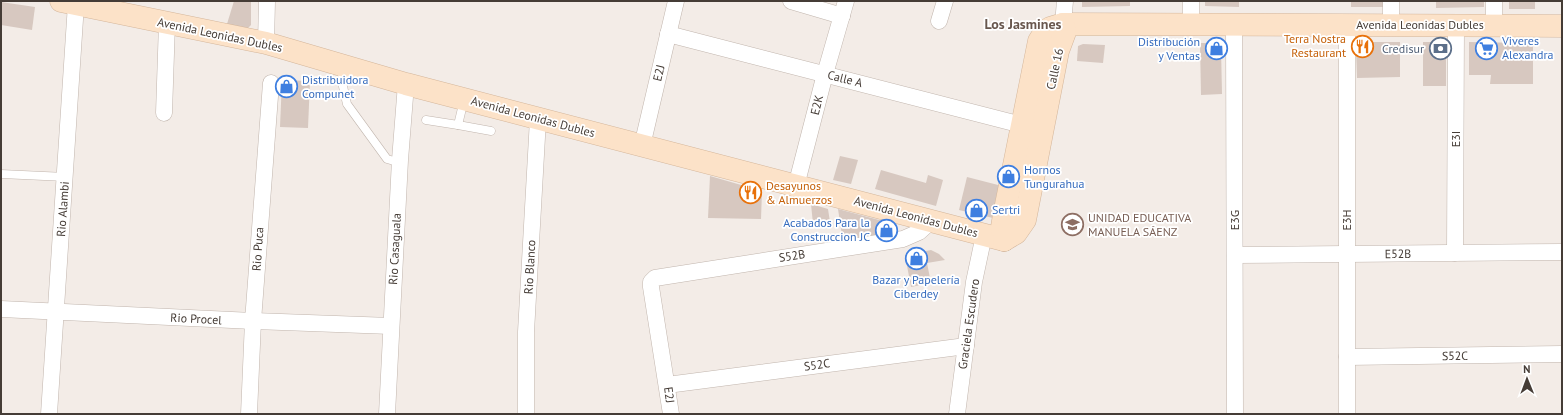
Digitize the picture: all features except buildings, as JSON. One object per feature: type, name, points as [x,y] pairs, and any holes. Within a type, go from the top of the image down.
[{"type":"main road","name":"Avenida Leonidas Dubles","points":[[68,2],[266,43],[464,100],[994,238]]},
{"type":"main road","name":"Avenida Leonidas Dubles","points":[[1062,24],[1191,26],[1562,26]]},
{"type":"main road","name":"Calle 16","points":[[1062,24],[1065,32],[1058,51],[1025,220],[1016,233],[994,238],[1002,227],[1039,40],[1050,28],[1062,24]]},
{"type":"street","points":[[266,43],[267,1]]},
{"type":"street","name":"E2J","points":[[642,146],[676,1]]},
{"type":"street","points":[[791,1],[844,8]]},
{"type":"street","points":[[939,22],[945,1]]},
{"type":"street","points":[[1062,24],[1066,1]]},
{"type":"street","points":[[1191,1],[1191,26]]},
{"type":"street","points":[[1391,1],[1391,25]]},
{"type":"street","points":[[1494,1],[1494,25]]},
{"type":"street","name":"Rio Alambi","points":[[50,414],[66,177],[68,2]]},
{"type":"street","name":"E2K","points":[[796,186],[844,8]]},
{"type":"street","points":[[164,113],[167,23]]},
{"type":"street","name":"E3H","points":[[1347,25],[1347,414]]},
{"type":"street","name":"E3I","points":[[1455,253],[1456,25]]},
{"type":"street","name":"E3G","points":[[1234,26],[1235,414]]},
{"type":"street","name":"Calle A","points":[[668,34],[1022,125]]},
{"type":"street","name":"Rio Puca","points":[[249,414],[253,321],[271,84]]},
{"type":"street","name":"Rio Casaguala","points":[[388,414],[400,160],[406,84]]},
{"type":"street","name":"Rio Blanco","points":[[526,414],[526,332],[538,119]]},
{"type":"street","name":"S52B","points":[[651,282],[662,276],[903,239],[918,232],[930,222]]},
{"type":"street","name":"Graciela Escudero","points":[[957,414],[974,282],[994,238]]},
{"type":"street","name":"E52B","points":[[1235,255],[1562,252]]},
{"type":"street","name":"E2J","points":[[651,282],[671,414]]},
{"type":"street","name":"Rio Procel","points":[[1,309],[391,326]]},
{"type":"street","name":"S52C","points":[[667,385],[966,346]]},
{"type":"street","name":"S52C","points":[[1347,357],[1562,354]]},
{"type":"lane","points":[[343,66],[342,82],[347,104],[387,159],[394,161],[400,160]]},
{"type":"lane","points":[[458,125],[464,100]]},
{"type":"lane","points":[[426,120],[491,131]]},
{"type":"lane","points":[[1,174],[66,177]]},
{"type":"place","name":"Terra Nostra Restaurant","points":[[1362,46]]},
{"type":"place","name":"Viveres Alexandra","points":[[1486,48]]},
{"type":"place","name":"Distribución y Ventas","points":[[1216,49]]},
{"type":"place","name":"Credisur","points":[[1440,49]]},
{"type":"place","name":"Distribuidora Compunet","points":[[287,87]]},
{"type":"place","name":"Hornos Tungurahua","points":[[1008,177]]},
{"type":"place","name":"Desayunos & Almuerzos","points":[[751,193]]},
{"type":"place","name":"Sertri","points":[[976,210]]},
{"type":"place","name":"UNIDAD EDUCATIVA MANUELA SÁENZ","points":[[1073,225]]},
{"type":"place","name":"Acabados Para la Construccion JC","points":[[886,230]]},
{"type":"place","name":"Bazar y Papelería Ciberdey","points":[[916,259]]},
{"type":"district","name":"Los Jasmines","points":[[1023,24]]}]
